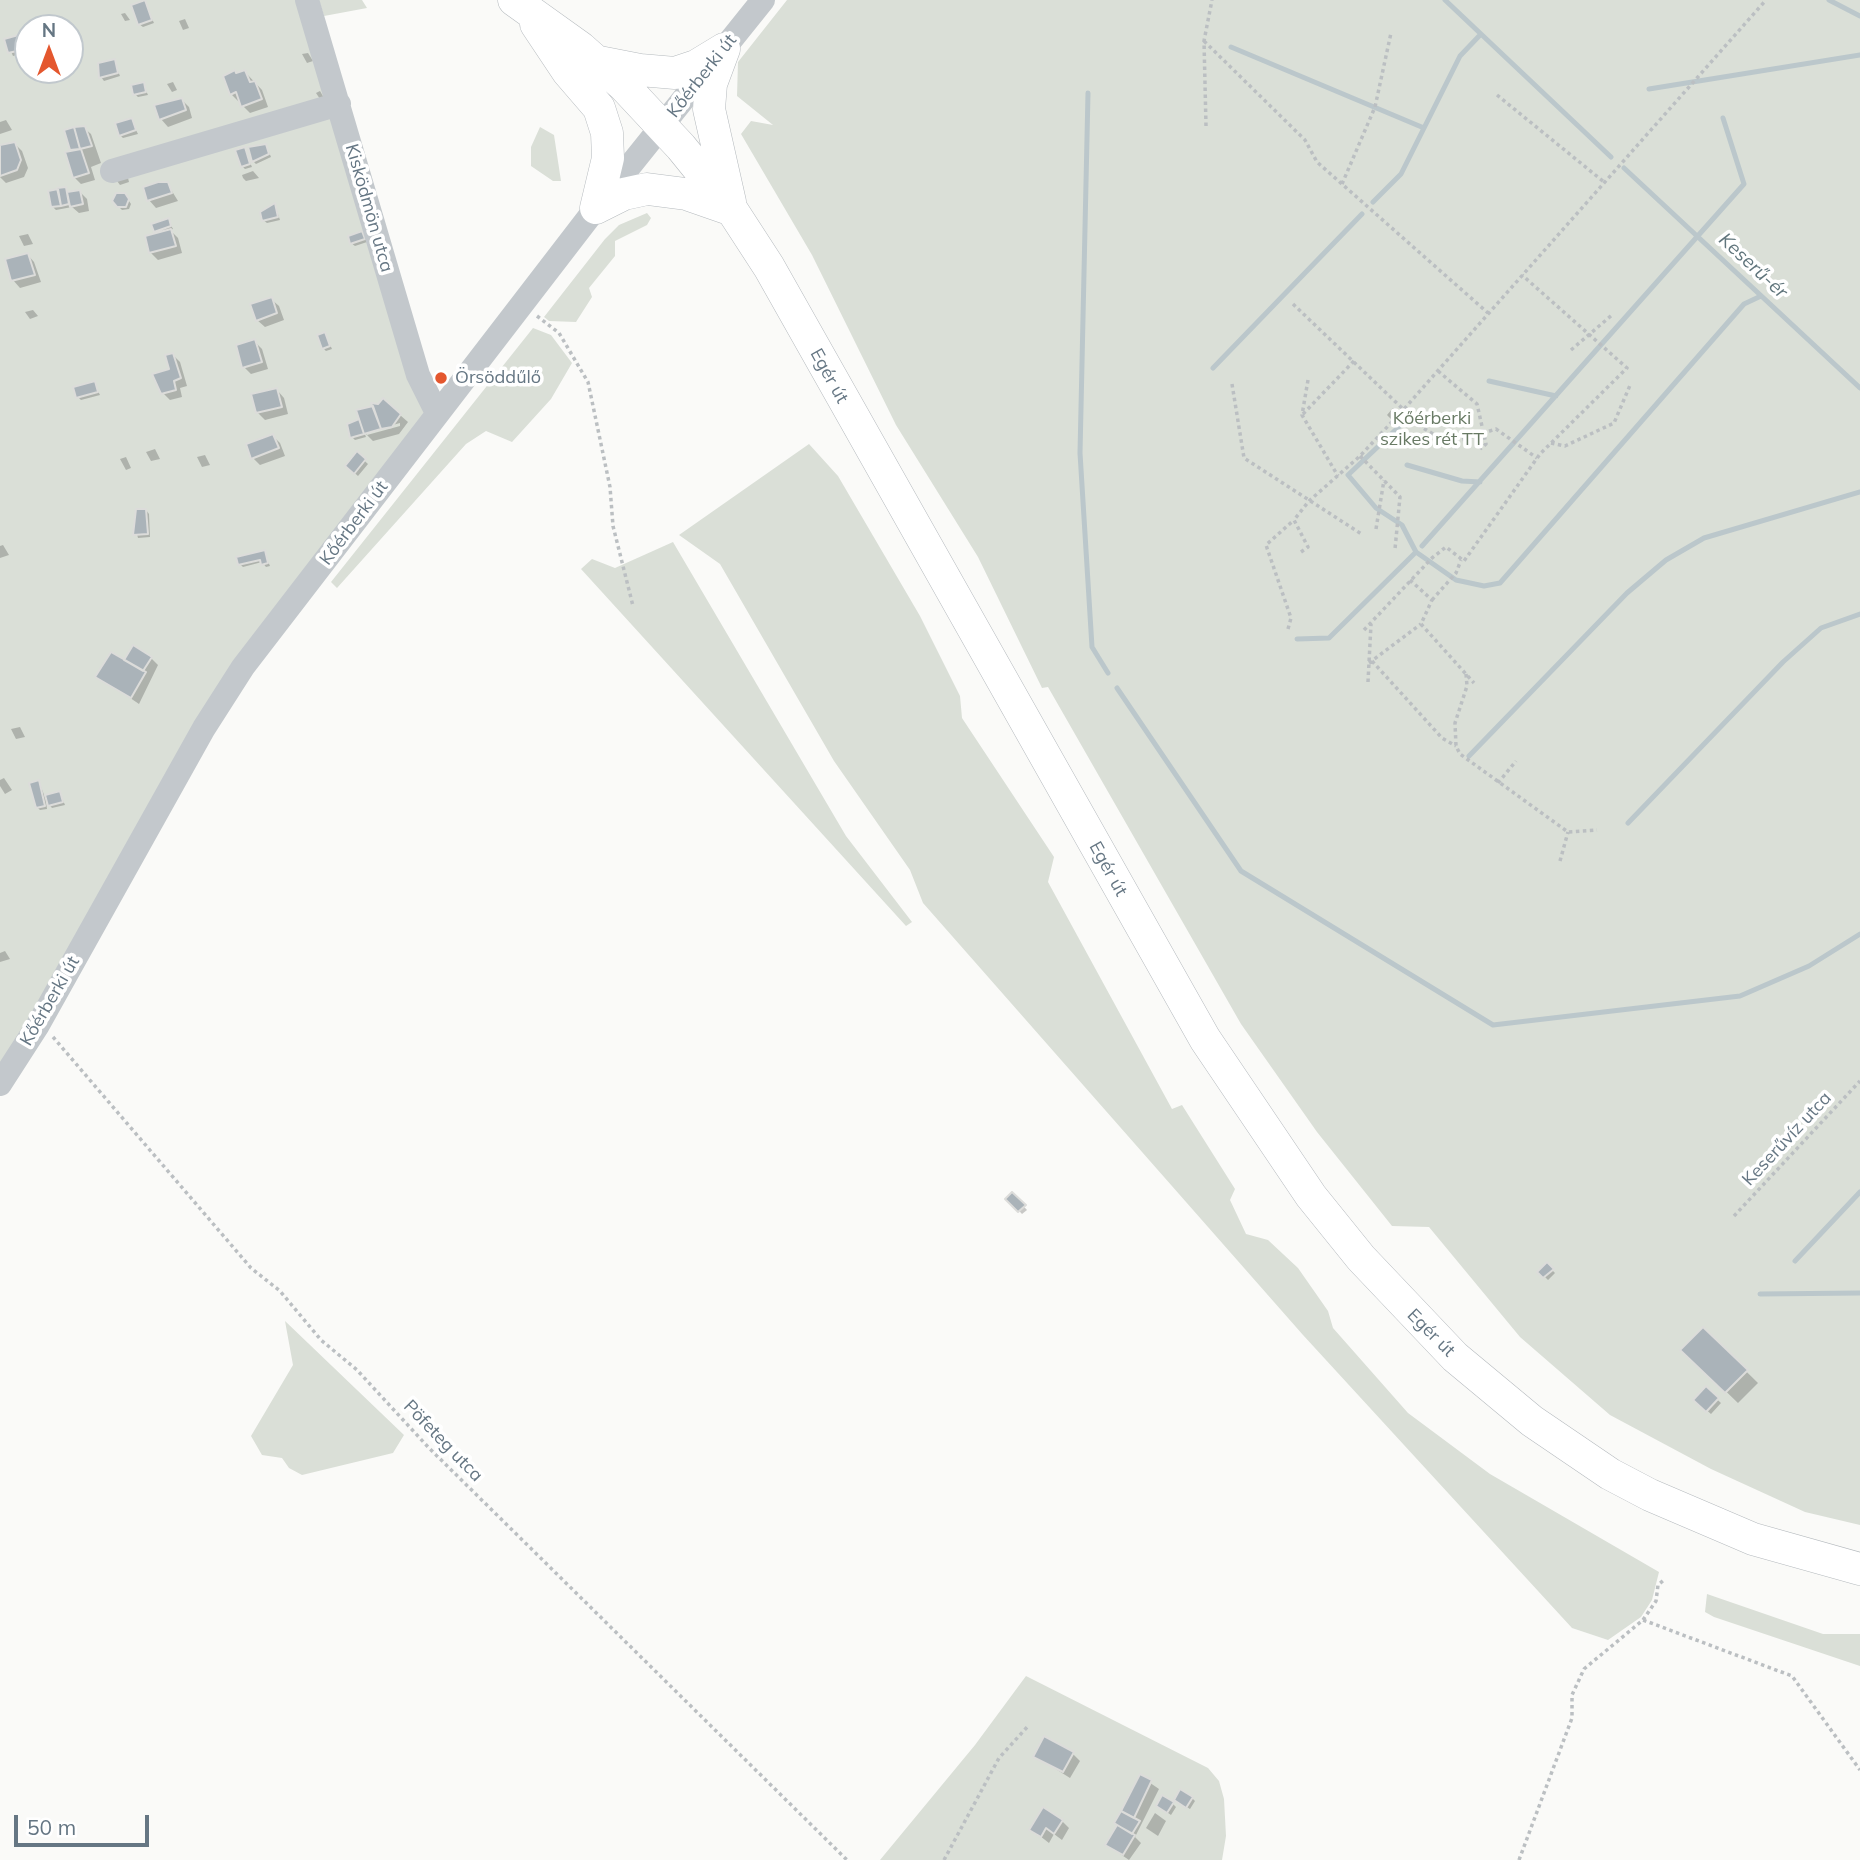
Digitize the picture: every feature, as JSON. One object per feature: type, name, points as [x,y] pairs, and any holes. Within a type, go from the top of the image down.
[{"type":"main road","points":[[520,5],[568,72],[599,108],[607,133],[608,158],[596,208]]},
{"type":"main road","name":"Egér út","points":[[520,5],[598,61],[662,127],[732,210],[775,278],[1205,1039],[1311,1196],[1361,1258],[1455,1357],[1532,1422],[1600,1467],[1650,1495],[1742,1535],[1807,1557],[1860,1569]]},
{"type":"main road","points":[[598,61],[640,71],[675,73],[696,66],[723,49]]},
{"type":"main road","points":[[723,49],[711,84],[709,109],[732,210]]},
{"type":"main road","points":[[596,208],[624,194],[647,189],[686,194],[732,210]]},
{"type":"street","name":"Kisködmön utca","points":[[307,0],[418,376],[437,413]]},
{"type":"street","name":"Kőérberki út","points":[[0,1084],[38,1025],[204,728],[243,667],[437,413],[534,313],[596,208],[763,0]]},
{"type":"street","points":[[112,171],[339,104]]},
{"type":"path","points":[[1206,126],[1204,41],[1212,0]]},
{"type":"path","points":[[1288,629],[1291,618],[1266,545],[1400,414],[1766,0]]},
{"type":"path","points":[[1342,184],[1375,107],[1391,33]]},
{"type":"path","points":[[1204,41],[1305,140],[1317,162],[1488,313]]},
{"type":"path","points":[[1497,95],[1604,182]]},
{"type":"path","points":[[1364,630],[1410,580],[1446,547],[1464,561],[1537,458],[1627,368],[1522,275]]},
{"type":"path","points":[[1293,304],[1404,409]]},
{"type":"path","points":[[534,313],[559,333],[588,382],[610,487],[613,526],[633,606]]},
{"type":"path","points":[[1571,349],[1612,315]]},
{"type":"path","points":[[1302,415],[1354,361]]},
{"type":"path","points":[[1438,371],[1477,404],[1486,444],[1480,449]]},
{"type":"path","points":[[1308,380],[1302,415],[1338,476]]},
{"type":"path","points":[[1551,443],[1565,446],[1614,423],[1631,383]]},
{"type":"path","points":[[1232,384],[1244,458],[1363,535]]},
{"type":"path","points":[[1400,414],[1458,449]]},
{"type":"path","points":[[1449,443],[1496,429],[1537,458]]},
{"type":"path","points":[[1360,456],[1400,497],[1395,549]]},
{"type":"path","points":[[1376,529],[1384,480]]},
{"type":"path","points":[[1294,520],[1308,547],[1301,552]]},
{"type":"path","points":[[1371,662],[1421,624],[1432,600],[1456,573],[1461,559]]},
{"type":"path","points":[[1410,580],[1432,600]]},
{"type":"path","points":[[1368,682],[1371,622]]},
{"type":"path","points":[[1421,624],[1474,683]]},
{"type":"path","points":[[1371,662],[1442,738],[1456,746],[1472,764],[1568,832],[1597,830]]},
{"type":"path","points":[[1456,746],[1455,723],[1466,685],[1466,674]]},
{"type":"path","points":[[1498,783],[1516,761]]},
{"type":"path","points":[[1560,861],[1568,832]]},
{"type":"path","name":"Pöfeteg utca","points":[[43,1045],[50,1034],[251,1268],[280,1291],[321,1340],[357,1370],[429,1448],[847,1860]]},
{"type":"path","name":"Keserűvíz utca","points":[[1734,1216],[1860,1081]]},
{"type":"path","points":[[1519,1860],[1572,1718],[1572,1695],[1584,1670],[1643,1620],[1656,1601],[1658,1585],[1665,1579]]},
{"type":"path","points":[[1643,1620],[1792,1676],[1860,1770]]},
{"type":"path","points":[[944,1860],[999,1758],[1029,1725]]},
{"type":"green space","points":[[0,0],[307,0],[437,413],[290,605],[0,1068]]},
{"type":"green space","points":[[319,0],[362,0],[367,8],[324,16]]},
{"type":"green space","name":"Kőérberki szikes rét TT","points":[[787,0],[1860,0],[1860,1525],[1805,1512],[1711,1469],[1610,1415],[1520,1337],[1429,1227],[1392,1226],[1317,1132],[1241,1024],[1048,687],[1042,688],[978,557],[896,425],[812,255],[741,134],[751,121],[773,125],[737,96],[738,62]]},
{"type":"green space","points":[[540,127],[554,135],[561,181],[553,181],[531,166],[531,147]]},
{"type":"green space","points":[[647,213],[651,218],[647,225],[615,241],[615,256],[589,288],[592,297],[576,322],[549,321],[544,317],[605,239],[619,225]]},
{"type":"green space","points":[[533,328],[551,335],[572,363],[551,399],[512,442],[486,431],[466,444],[337,588],[331,582]]},
{"type":"green space","points":[[809,444],[838,476],[920,616],[960,696],[962,718],[1054,857],[1048,882],[1172,1109],[1182,1105],[1235,1189],[1230,1200],[1246,1234],[1268,1240],[1298,1268],[1328,1311],[1333,1328],[1408,1413],[1490,1474],[1659,1572],[1652,1600],[1641,1617],[1608,1640],[1572,1628],[1303,1335],[923,903],[910,870],[834,761],[720,564],[679,535]]},
{"type":"green space","points":[[673,542],[846,836],[912,922],[906,926],[581,569],[592,559],[615,568]]},
{"type":"green space","points":[[285,1321],[404,1435],[393,1453],[302,1475],[289,1468],[282,1458],[262,1455],[251,1436],[293,1365]]},
{"type":"green space","points":[[1707,1594],[1823,1634],[1860,1634],[1860,1666],[1714,1617],[1705,1612]]},
{"type":"green space","points":[[1026,1676],[1208,1768],[1219,1781],[1224,1799],[1226,1836],[1222,1860],[880,1860],[975,1745]]},
{"type":"building","points":[[145,0],[152,20],[138,25],[131,5]]},
{"type":"building","points":[[14,36],[14,52],[8,53],[4,39]]},
{"type":"building","points":[[115,59],[118,73],[99,78],[98,63]]},
{"type":"building","points":[[235,70],[236,73],[245,70],[250,82],[255,81],[262,99],[241,107],[236,92],[230,95],[223,76]]},
{"type":"building","points":[[144,82],[146,92],[133,95],[131,85]]},
{"type":"building","points":[[182,98],[186,110],[159,120],[154,105]]},
{"type":"building","points":[[132,118],[136,130],[119,136],[115,123]]},
{"type":"building","points":[[85,126],[92,146],[80,149],[74,127]]},
{"type":"building","points":[[74,127],[80,149],[70,150],[64,130]]},
{"type":"building","points":[[15,142],[21,160],[17,170],[0,176],[0,145]]},
{"type":"building","points":[[266,144],[269,154],[252,162],[248,147]]},
{"type":"building","points":[[245,147],[250,164],[241,167],[235,150]]},
{"type":"building","points":[[81,149],[89,173],[73,178],[65,152]]},
{"type":"building","points":[[168,182],[172,193],[147,201],[143,187]]},
{"type":"building","points":[[66,187],[69,204],[61,206],[57,188]]},
{"type":"building","points":[[58,189],[61,206],[51,207],[48,191]]},
{"type":"building","points":[[80,190],[83,204],[70,207],[67,192]]},
{"type":"building","points":[[116,193],[125,193],[129,199],[126,207],[117,207],[112,201]]},
{"type":"building","points":[[275,203],[278,217],[262,221],[260,212]]},
{"type":"building","points":[[169,218],[171,226],[154,232],[151,224]]},
{"type":"building","points":[[171,229],[176,246],[149,253],[145,236]]},
{"type":"building","points":[[362,231],[365,239],[350,244],[348,236]]},
{"type":"building","points":[[28,253],[35,275],[11,281],[5,259]]},
{"type":"building","points":[[272,297],[277,313],[256,321],[250,304]]},
{"type":"building","points":[[325,332],[330,346],[322,349],[317,335]]},
{"type":"building","points":[[255,339],[262,362],[242,368],[236,345]]},
{"type":"building","points":[[173,353],[181,378],[174,381],[176,390],[161,394],[152,374],[169,369],[165,355]]},
{"type":"building","points":[[95,381],[98,392],[76,398],[73,387]]},
{"type":"building","points":[[277,388],[282,407],[256,413],[251,394]]},
{"type":"building","points":[[383,398],[401,414],[392,427],[381,429],[371,403],[378,404]]},
{"type":"building","points":[[373,406],[381,429],[364,434],[356,410]]},
{"type":"building","points":[[359,419],[364,434],[350,438],[347,424]]},
{"type":"building","points":[[273,434],[279,448],[251,459],[246,444]]},
{"type":"building","points":[[357,451],[366,459],[354,474],[345,466]]},
{"type":"building","points":[[136,509],[146,509],[148,534],[133,535]]},
{"type":"building","points":[[265,550],[268,563],[261,565],[260,560],[238,565],[236,557]]},
{"type":"building","points":[[133,645],[152,657],[143,671],[124,660]]},
{"type":"building","points":[[111,652],[146,672],[131,698],[95,677]]},
{"type":"building","points":[[39,780],[45,806],[36,808],[29,783]]},
{"type":"building","points":[[60,791],[63,802],[48,806],[45,795]]},
{"type":"building","points":[[1012,1192],[1026,1205],[1018,1212],[1005,1199]]},
{"type":"building","points":[[1547,1262],[1554,1269],[1543,1278],[1537,1272]]},
{"type":"building","points":[[1703,1327],[1748,1370],[1725,1393],[1680,1350]]},
{"type":"building","points":[[1706,1386],[1719,1398],[1706,1412],[1693,1400]]},
{"type":"building","points":[[1044,1736],[1074,1752],[1063,1772],[1033,1757]]},
{"type":"building","points":[[1140,1774],[1152,1780],[1134,1818],[1121,1811]]},
{"type":"building","points":[[1180,1789],[1193,1797],[1186,1808],[1174,1800]]},
{"type":"building","points":[[1162,1795],[1174,1802],[1167,1813],[1156,1806]]},
{"type":"building","points":[[1043,1807],[1063,1820],[1054,1834],[1046,1828],[1041,1837],[1029,1830]]},
{"type":"building","points":[[1121,1811],[1140,1821],[1132,1834],[1114,1823]]},
{"type":"building","points":[[1117,1825],[1135,1835],[1123,1855],[1105,1845]]},
{"type":"waterway","name":"Keserű-ér","points":[[1445,0],[1611,157]]},
{"type":"waterway","points":[[1829,0],[1860,16]]},
{"type":"waterway","points":[[1373,202],[1401,174],[1460,56],[1481,34]]},
{"type":"waterway","points":[[1231,47],[1424,128]]},
{"type":"waterway","points":[[1649,89],[1860,55]]},
{"type":"waterway","points":[[1088,93],[1080,453],[1092,647],[1108,673]]},
{"type":"waterway","points":[[1422,546],[1744,184],[1723,118]]},
{"type":"waterway","name":"Keserű-ér","points":[[1624,168],[1860,388]]},
{"type":"waterway","points":[[1213,368],[1362,214]]},
{"type":"waterway","points":[[1405,421],[1348,475],[1376,508],[1402,525],[1416,552],[1456,580],[1484,586],[1500,583],[1744,304],[1761,296]]},
{"type":"waterway","points":[[1489,381],[1556,396]]},
{"type":"waterway","points":[[1407,465],[1462,481],[1480,482]]},
{"type":"waterway","points":[[1469,756],[1627,593],[1666,560],[1704,538],[1860,492]]},
{"type":"waterway","points":[[1297,639],[1329,638],[1416,552]]},
{"type":"waterway","points":[[1628,823],[1783,662],[1821,628],[1860,614]]},
{"type":"waterway","points":[[1117,688],[1241,871],[1493,1025],[1740,996],[1809,966],[1860,934]]},
{"type":"waterway","points":[[1795,1261],[1860,1192]]},
{"type":"waterway","points":[[1760,1294],[1860,1293]]},
{"type":"place","name":"Örsöddűlő","points":[[441,378]]}]
